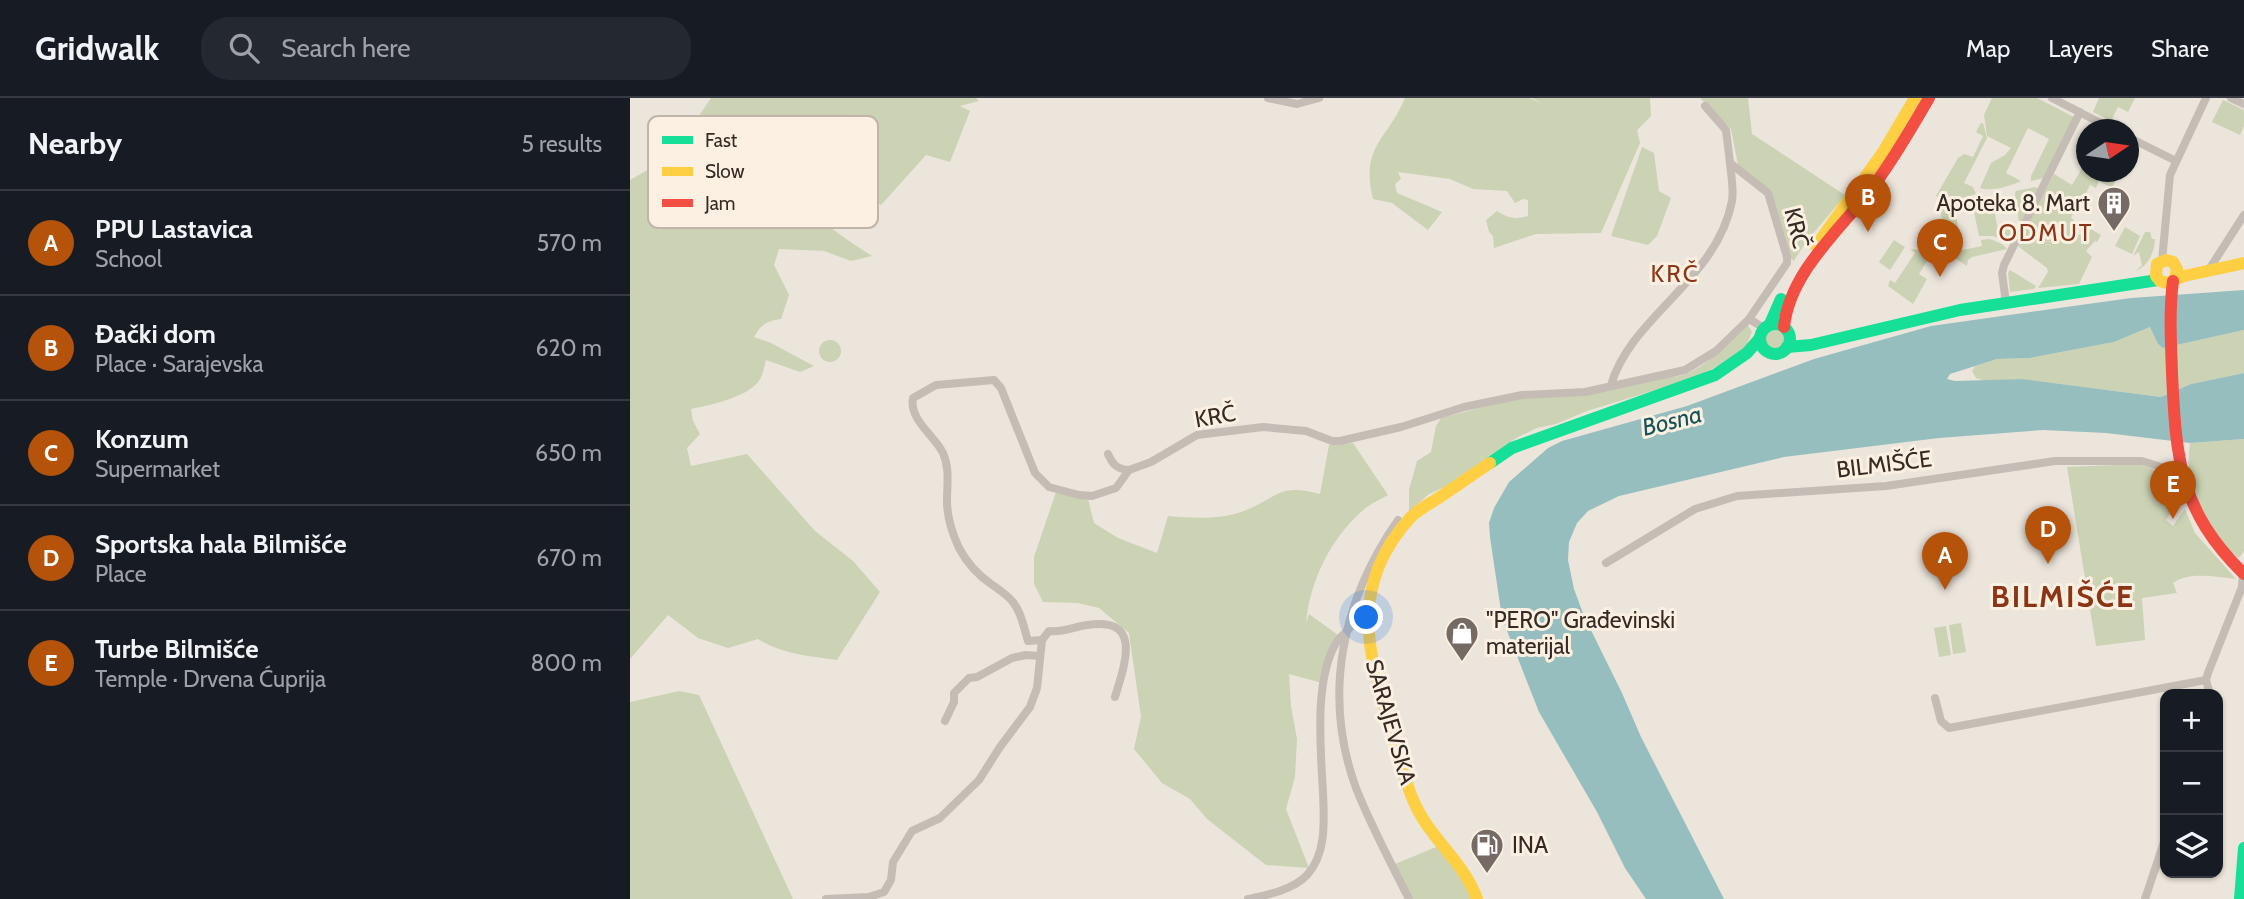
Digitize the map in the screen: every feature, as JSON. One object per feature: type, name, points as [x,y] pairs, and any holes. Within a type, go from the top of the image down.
[{"type":"main road","name":"SARAJEVSKA","points":[[1732,365],[1764,330],[1785,289],[1863,181],[1905,118],[1915,98]]},
{"type":"main road","points":[[1787,347],[1790,339],[1786,306],[1795,289],[1873,187],[1929,98]]},
{"type":"main road","points":[[2167,273],[2244,263]]},
{"type":"main road","points":[[1830,341],[1814,340],[1778,324],[1764,330],[1762,346],[1768,352],[1779,353],[1787,347],[1830,341],[1920,319],[2120,285],[2167,273],[2225,267]]},
{"type":"main road","points":[[2167,273],[2181,473],[2188,497],[2206,533],[2217,548],[2244,572]]},
{"type":"main road","name":"SARAJEVSKA","points":[[1477,899],[1462,867],[1435,837],[1414,802],[1376,680],[1369,643],[1367,611],[1372,586],[1383,559],[1413,515],[1512,448],[1689,386],[1732,365],[1768,352]]},
{"type":"main road","points":[[2241,899],[2244,848]]},
{"type":"street","points":[[1268,98],[1297,104],[1319,98]]},
{"type":"street","points":[[2052,98],[2092,119]]},
{"type":"street","points":[[2167,273],[2167,194],[2176,161],[2206,98]]},
{"type":"street","points":[[2231,98],[2244,104]]},
{"type":"street","points":[[1611,385],[1632,344],[1688,283],[1713,248],[1732,200],[1726,130],[1705,106]]},
{"type":"street","points":[[2006,303],[2002,273],[2004,265],[2080,113]]},
{"type":"street","points":[[2139,142],[2176,161]]},
{"type":"street","name":"KRČ","points":[[1042,640],[1028,641],[1013,601],[986,581],[968,563],[958,547],[949,524],[949,479],[946,462],[942,451],[915,414],[913,398],[936,385],[994,380],[1001,388],[1035,473],[1049,487],[1092,496],[1116,488],[1129,470],[1151,462],[1197,435],[1263,426],[1306,432],[1340,442],[1401,427],[1464,407],[1522,395],[1585,392],[1685,370],[1716,351],[1749,319],[1781,272],[1787,257],[1768,193],[1730,163]]},
{"type":"street","points":[[2210,268],[2244,215]]},
{"type":"street","points":[[1749,319],[1764,330]]},
{"type":"street","points":[[1108,454],[1112,464],[1129,470]]},
{"type":"street","name":"BILMIŠĆE","points":[[1606,564],[1695,509],[1737,496],[1886,486],[2055,461],[2142,461],[2181,473]]},
{"type":"street","points":[[1398,520],[1378,548],[1363,578],[1345,632],[1340,705],[1356,788],[1409,899]]},
{"type":"street","points":[[2209,689],[2206,680],[2242,587],[2244,572]]},
{"type":"street","points":[[1248,899],[1296,883],[1305,877],[1317,862],[1324,819],[1321,731],[1324,682],[1335,645],[1359,615],[1367,611]]},
{"type":"street","points":[[826,899],[869,897],[884,892],[891,880],[892,862],[912,831],[940,818],[979,780],[1030,707],[1037,688],[1042,640],[1049,631],[1104,624],[1115,626],[1127,641],[1127,647],[1115,697]]},
{"type":"street","points":[[945,721],[954,702],[954,694],[969,678],[977,677],[1012,658],[1040,656]]},
{"type":"street","points":[[1935,698],[1941,721],[1950,728],[2206,680]]},
{"type":"street","points":[[2145,899],[2160,854]]},
{"type":"green space","points":[[711,98],[976,98],[979,101],[960,106],[970,111],[950,162],[926,155],[881,205],[878,203],[878,116],[699,116]]},
{"type":"green space","points":[[1405,98],[1529,98],[1543,104],[1532,98],[1650,98],[1651,116],[1637,130],[1640,143],[1601,233],[1536,234],[1494,248],[1493,236],[1486,220],[1497,211],[1512,218],[1528,216],[1528,200],[1515,203],[1507,191],[1473,189],[1450,179],[1398,172],[1401,179],[1395,184],[1397,193],[1442,212],[1428,230],[1392,203],[1373,199],[1370,167],[1373,155]]},
{"type":"green space","points":[[1700,98],[1748,98],[1752,134],[1845,195],[1794,261],[1790,258],[1769,192],[1738,165],[1731,129]]},
{"type":"green space","points":[[1992,98],[2037,98],[2074,117],[2044,178],[2031,181],[2049,139],[2028,128],[2006,173],[2021,181],[1995,189],[1980,188],[1991,163],[2011,148],[1987,136],[1984,115]]},
{"type":"green space","points":[[2099,98],[2135,98],[2128,112],[2118,107],[2112,119],[2093,112]]},
{"type":"green space","points":[[2223,100],[2244,110],[2244,126],[2240,135],[2212,122]]},
{"type":"green space","points":[[1981,123],[1987,138],[1964,183],[1973,187],[1976,194],[1953,201],[1961,242],[1947,245],[1939,204],[1945,202],[1936,196],[1958,158],[1964,154],[1973,157],[1983,136],[1976,132]]},
{"type":"green space","points":[[1642,147],[1654,153],[1659,191],[1671,198],[1657,236],[1648,245],[1611,236]]},
{"type":"green space","points":[[648,170],[648,228],[833,228],[872,256],[851,261],[824,251],[779,249],[774,265],[789,295],[781,319],[764,324],[754,337],[814,366],[800,372],[766,360],[761,377],[752,388],[727,400],[691,409],[693,421],[700,434],[687,448],[691,466],[747,454],[815,531],[853,561],[880,592],[837,660],[786,651],[758,639],[728,648],[698,638],[668,615],[630,659],[630,180]]},
{"type":"green space","points":[[2054,174],[2072,185],[2076,178],[2076,182],[2099,182],[2096,188],[2090,185],[2084,197],[2080,195],[2082,200],[2079,209],[2073,206],[2071,218],[2074,220],[2070,230],[2086,238],[2091,229],[2101,235],[2086,251],[2092,257],[2079,284],[2038,288],[2048,272],[2047,268],[2019,247],[2018,243]]},
{"type":"green space","points":[[2101,182],[2115,182],[2112,188]]},
{"type":"green space","points":[[2035,187],[2040,190],[2022,224],[2019,223],[2015,193]]},
{"type":"green space","points":[[1992,197],[1998,231],[2010,229],[2016,233],[2012,243],[1993,236],[1979,236],[1972,202]]},
{"type":"green space","points":[[2125,227],[2140,236],[2132,254],[2115,246]]},
{"type":"green space","points":[[2145,232],[2150,232],[2152,239],[2155,239],[2153,249],[2147,262],[2136,271],[2142,265],[2139,252],[2133,256]]},
{"type":"green space","points":[[1990,239],[2007,249],[1972,257],[1967,266],[1950,255],[1939,255],[1935,262],[1928,259],[1919,274],[1927,279],[1913,304],[1888,286],[1890,280],[1895,283],[1915,253],[1910,249],[1940,247],[1943,254],[1982,246],[1981,240]]},
{"type":"green space","points":[[1894,240],[1905,247],[1890,270],[1879,262]]},
{"type":"green space","points":[[2010,270],[2036,286],[2034,289],[2010,292]]},
{"type":"green space","points":[[1748,325],[1752,332],[1745,349],[1698,377],[1537,428],[1489,456],[1462,479],[1429,494],[1409,512],[1409,490],[1417,461],[1431,452],[1436,426],[1441,418],[1506,401],[1680,376],[1712,358]]},
{"type":"green space","points":[[1775,327],[1783,330],[1786,338],[1783,346],[1775,349],[1767,346],[1764,338],[1767,330]]},
{"type":"green space","points":[[2150,327],[2158,344],[2163,348],[2244,330],[2244,373],[2191,384],[2161,397],[2023,379],[1985,381],[1976,378],[1972,371],[1975,366],[1997,359],[2030,358],[2114,342]]},
{"type":"green space","points":[[830,340],[838,343],[841,351],[838,359],[830,362],[822,359],[819,351],[822,343]]},
{"type":"green space","points":[[2244,439],[2244,551],[2239,558],[2220,541],[2200,508],[2191,483],[2189,457],[2190,443]]},
{"type":"green space","points":[[1353,443],[1388,495],[1364,509],[1340,535],[1323,562],[1312,592],[1306,623],[1309,614],[1338,635],[1322,683],[1289,674],[1297,739],[1295,777],[1286,809],[1309,868],[1266,865],[1207,819],[1190,799],[1162,783],[1134,749],[1141,717],[1129,633],[1099,608],[1078,603],[1043,602],[1034,584],[1034,557],[1056,492],[1088,499],[1094,523],[1118,538],[1157,553],[1168,516],[1226,516],[1244,511],[1287,491],[1320,494],[1329,445]]},
{"type":"green space","points":[[2138,464],[2165,475],[2177,490],[2180,498],[2166,520],[2173,526],[2185,509],[2195,533],[2236,579],[2203,576],[2180,579],[2173,583],[2177,593],[2142,598],[2145,640],[2096,646],[2067,467]]},
{"type":"green space","points":[[1961,623],[1966,652],[1953,654],[1949,625]]},
{"type":"green space","points":[[1946,626],[1951,655],[1939,657],[1934,628]]},
{"type":"green space","points":[[679,691],[699,695],[793,899],[630,899],[630,702]]},
{"type":"green space","points":[[1441,845],[1474,899],[1413,899],[1395,864]]},
{"type":"water","name":"Bosna","points":[[2244,290],[2244,330],[2163,348],[2158,344],[2150,327],[2114,342],[2030,358],[1997,359],[1950,374],[1947,379],[2023,379],[2161,397],[2191,384],[2244,373],[2244,439],[2190,443],[2106,433],[2043,430],[1939,438],[1784,457],[1619,496],[1588,511],[1577,523],[1569,542],[1568,560],[1574,589],[1641,737],[1724,899],[1646,899],[1625,868],[1597,812],[1539,712],[1502,618],[1489,523],[1509,482],[1548,448],[1562,441],[1687,406],[1814,359],[1931,326],[2131,298]]},
{"type":"traffic: fast","points":[[1787,347],[1811,345],[1960,310],[2158,280]]},
{"type":"traffic: fast","points":[[1770,324],[1781,299]]},
{"type":"traffic: fast","points":[[1775,324],[1786,328],[1790,339],[1786,350],[1775,354],[1764,350],[1760,339],[1764,328],[1775,324]]},
{"type":"traffic: fast","points":[[1490,463],[1512,448],[1715,375],[1747,353],[1760,338]]},
{"type":"traffic: fast","points":[[2240,899],[2244,848]]},
{"type":"traffic: slow","points":[[1816,246],[1883,152],[1915,98]]},
{"type":"traffic: slow","points":[[2175,279],[2177,269],[2173,262],[2166,260],[2157,264],[2156,276],[2167,283],[2184,276],[2244,263]]},
{"type":"traffic: slow","points":[[1477,899],[1464,873],[1429,827],[1410,794],[1376,674],[1370,647],[1369,620],[1371,594],[1378,568],[1391,542],[1417,512],[1490,463]]},
{"type":"traffic: jam","points":[[1784,327],[1788,306],[1807,268],[1882,174],[1929,98]]},
{"type":"traffic: jam","points":[[2173,281],[2171,327],[2179,458],[2185,482],[2206,528],[2222,551],[2244,574]]},
{"type":"place","name":"Đački dom","points":[[1868,232]]},
{"type":"place","name":"Apoteka 8. Mart","points":[[2114,233]]},
{"type":"place","name":"Konzum","points":[[1940,277]]},
{"type":"place","name":"Turbe Bilmišće","points":[[2173,519]]},
{"type":"place","name":"Sportska hala Bilmišće","points":[[2048,564]]},
{"type":"place","name":"PPU Lastavica","points":[[1945,590]]},
{"type":"place","name":"\"PERO\" Građevinski materijal","points":[[1462,663]]},
{"type":"place","name":"INA","points":[[1487,875]]},
{"type":"district","name":"ODMUT","points":[[2046,233]]},
{"type":"district","name":"KRČ","points":[[1675,274]]},
{"type":"district","name":"BILMIŠĆE","points":[[2063,597]]}]
